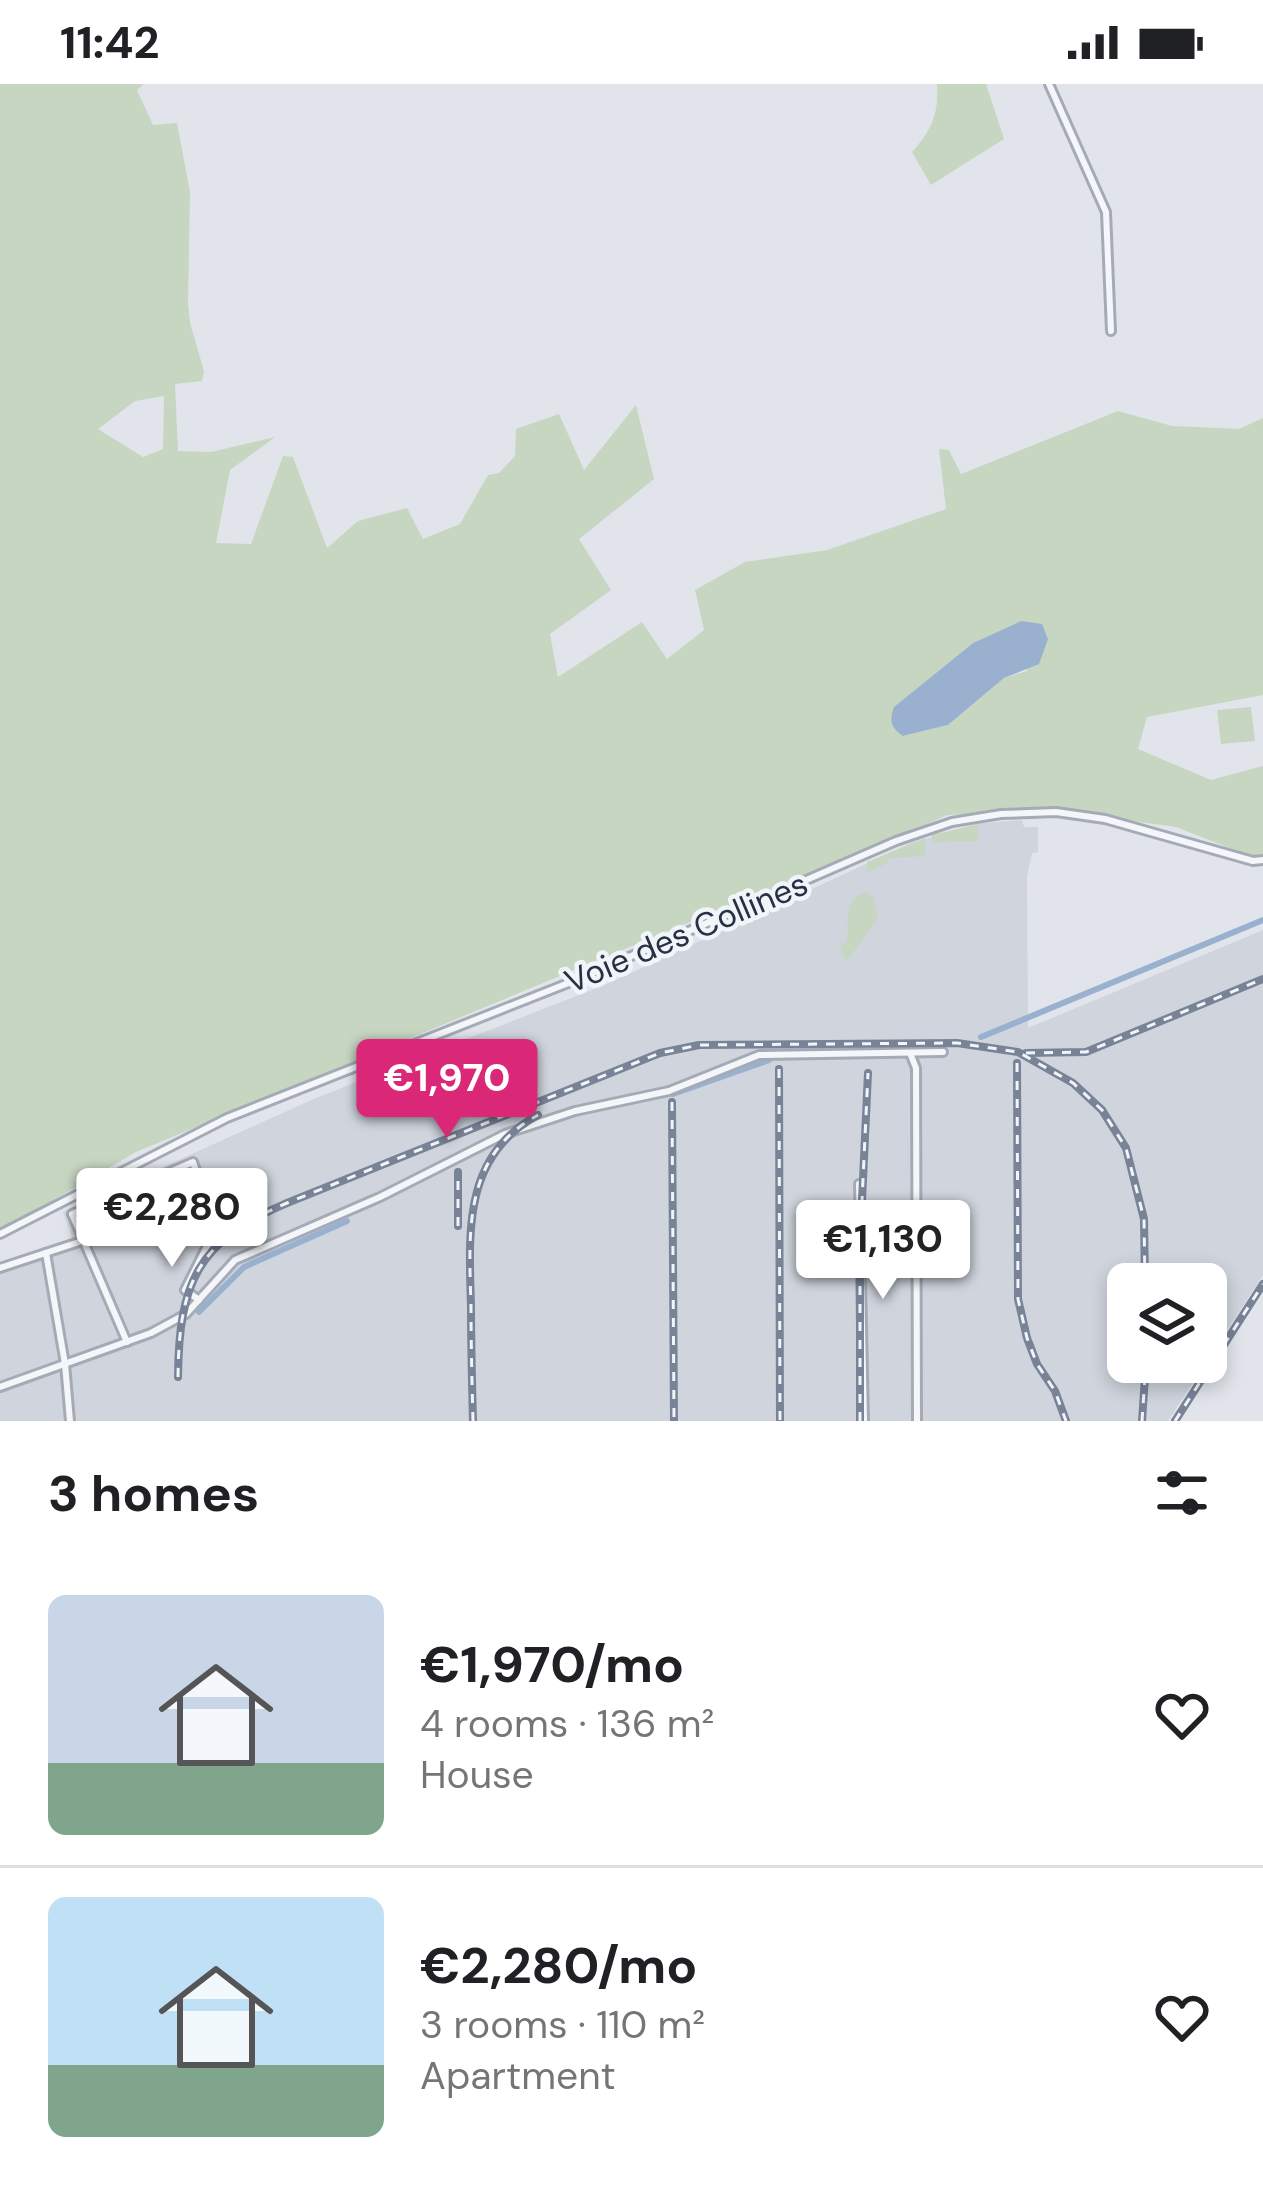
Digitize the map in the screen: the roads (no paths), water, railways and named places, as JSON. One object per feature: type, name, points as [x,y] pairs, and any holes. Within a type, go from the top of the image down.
[{"type":"street","points":[[1049,84],[1106,212],[1111,331]]},
{"type":"street","name":"Voie des Collines","points":[[0,1234],[226,1118],[576,980],[952,822],[1056,812],[1105,819],[1263,860]]},
{"type":"street","points":[[0,1387],[127,1342],[186,1314],[236,1260],[311,1230],[514,1131],[575,1111],[669,1091],[759,1055],[943,1052]]},
{"type":"street","points":[[910,1053],[916,1068],[917,1421]]},
{"type":"street","points":[[127,1342],[72,1214],[193,1162],[212,1217],[207,1246],[185,1291],[199,1300]]},
{"type":"street","points":[[859,1184],[864,1421]]},
{"type":"street","points":[[207,1246],[232,1225],[212,1217]]},
{"type":"street","points":[[0,1268],[83,1241]]},
{"type":"street","points":[[46,1253],[70,1421]]},
{"type":"water","points":[[1021,621],[1042,624],[1048,639],[1039,664],[1004,678],[948,725],[903,736],[896,730],[891,720],[894,707],[973,643]]},
{"type":"waterway","points":[[981,1037],[1263,920]]},
{"type":"waterway","points":[[673,1094],[769,1060]]},
{"type":"waterway","points":[[199,1312],[244,1267],[347,1221]]},
{"type":"railway","points":[[1026,1053],[1086,1052],[1263,979]]},
{"type":"railway","points":[[178,1377],[189,1291],[213,1250],[232,1233],[287,1203],[660,1053],[699,1045],[957,1043],[1018,1052],[1073,1083],[1102,1110],[1126,1148],[1144,1219],[1145,1263]]},
{"type":"railway","points":[[1017,1063],[1018,1299],[1037,1364],[1055,1391],[1066,1421]]},
{"type":"railway","points":[[779,1069],[780,1421]]},
{"type":"railway","points":[[860,1421],[860,1243],[868,1073]]},
{"type":"railway","points":[[672,1102],[674,1421]]},
{"type":"railway","points":[[473,1421],[470,1252],[475,1199],[495,1152],[538,1115]]},
{"type":"railway","points":[[458,1172],[458,1226]]},
{"type":"railway","points":[[1175,1421],[1263,1284]]},
{"type":"railway","points":[[1142,1421],[1145,1383]]}]
